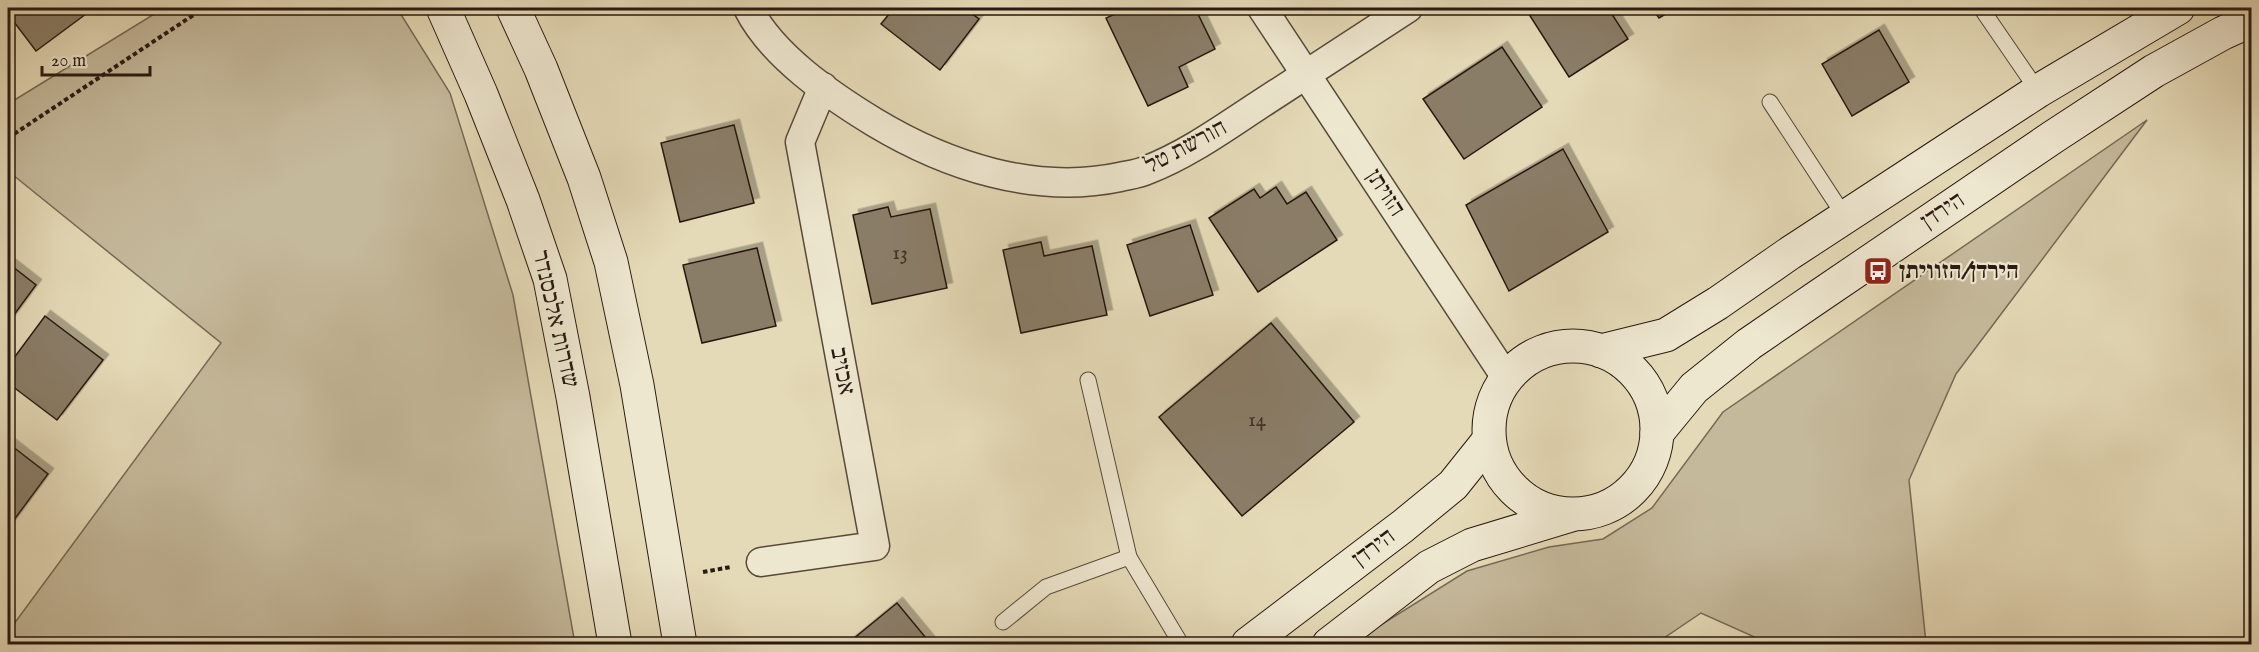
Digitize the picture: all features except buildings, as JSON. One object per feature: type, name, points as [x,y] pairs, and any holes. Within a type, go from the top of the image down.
[{"type":"street","name":"שדרות אלכסנדר","points":[[443,8],[486,105],[523,200],[549,279],[573,397],[615,645]]},
{"type":"street","points":[[513,8],[541,69],[579,167],[611,262],[636,386],[680,645]]},
{"type":"street","points":[[748,8],[756,24],[780,50],[817,83]]},
{"type":"street","name":"הזויתן","points":[[1262,8],[1506,379]]},
{"type":"street","name":"חורשת טל","points":[[817,83],[850,107],[893,133],[941,156],[991,173],[1042,182],[1094,182],[1146,171],[1195,147],[1408,8]]},
{"type":"street","name":"הירדן","points":[[1601,351],[1666,335],[1718,303],[2038,90],[2178,8]]},
{"type":"street","name":"הירדן","points":[[1658,433],[1694,388],[1749,344],[1818,296],[2052,137],[2154,71],[2223,33],[2252,20]]},
{"type":"street","name":"אכזיב","points":[[761,562],[875,546],[800,142],[817,83]]},
{"type":"street","points":[[1576,346],[1601,351],[1625,364],[1643,383],[1654,407],[1658,433],[1653,458],[1640,483],[1620,501],[1602,509],[1571,515],[1545,510],[1521,497],[1503,477],[1494,459],[1489,440],[1493,402],[1506,379],[1526,360],[1550,349],[1576,346]]},
{"type":"street","name":"הירדן","points":[[1248,645],[1453,485],[1489,440]]},
{"type":"street","name":"הירדן","points":[[1329,645],[1430,567],[1450,556],[1472,545],[1571,515]]},
{"type":"lane","points":[[1981,8],[2038,90]]},
{"type":"lane","points":[[1770,102],[1845,217]]},
{"type":"lane","points":[[1088,380],[1129,556],[1181,645]]},
{"type":"lane","points":[[1003,622],[1046,587],[1129,556]]},
{"type":"path","points":[[8,138],[204,8]]},
{"type":"path","points":[[669,577],[761,562]]},
{"type":"shaded area","points":[[164,8],[397,8],[450,93],[513,295],[575,644],[8,644],[8,632],[221,343],[8,171],[8,104]]},
{"type":"shaded area","points":[[2147,120],[1956,374],[1909,480],[1925,644],[1770,644],[1701,613],[1655,644],[1356,644],[1379,626],[1467,571],[1549,547],[1603,539],[1652,508],[1723,412]]},
{"type":"place","name":"הירדן/הזוויתן","points":[[1878,271]]}]
